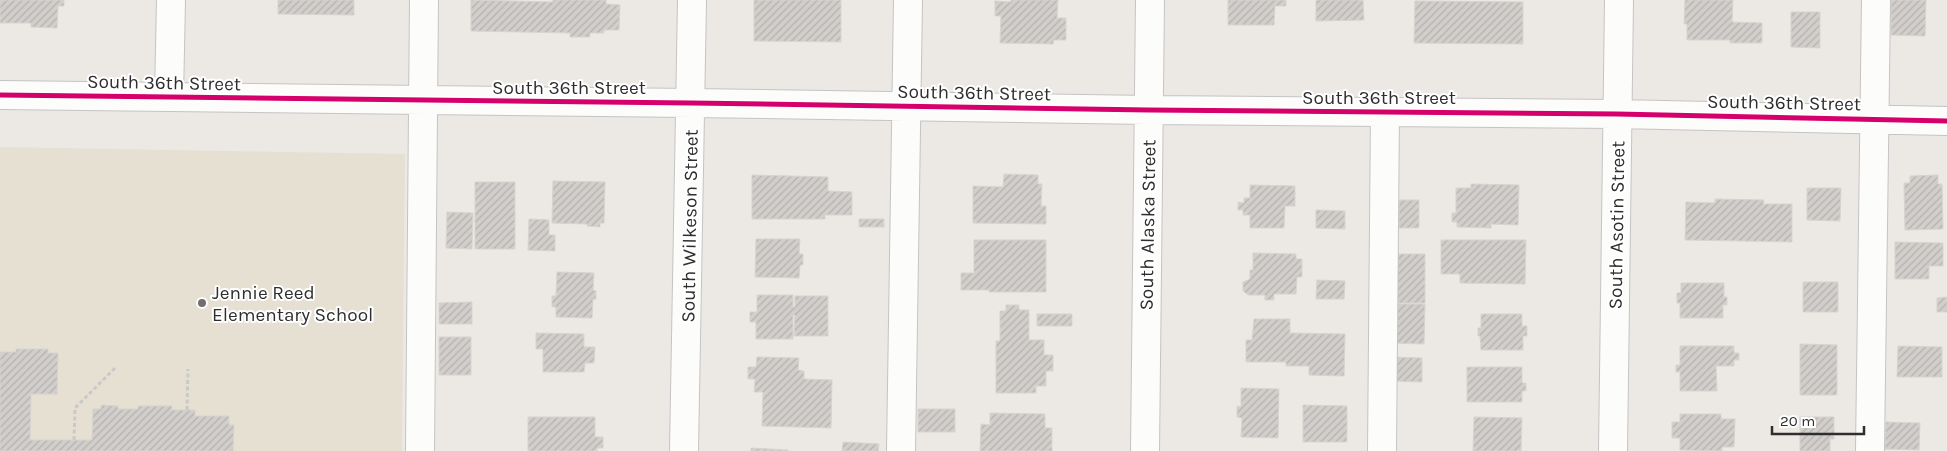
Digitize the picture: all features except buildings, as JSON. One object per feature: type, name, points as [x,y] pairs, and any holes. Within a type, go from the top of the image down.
[{"type":"street","points":[[169,97],[171,0]]},
{"type":"street","points":[[420,451],[424,0]]},
{"type":"street","name":"South Wilkeson Street","points":[[684,451],[692,0]]},
{"type":"street","points":[[901,451],[908,0]]},
{"type":"street","name":"South Alaska Street","points":[[1145,451],[1150,0]]},
{"type":"street","name":"South Asotin Street","points":[[1612,451],[1619,0]]},
{"type":"street","points":[[1870,451],[1876,0]]},
{"type":"street","name":"South 36th Street","points":[[0,95],[1617,114],[1947,120]]},
{"type":"street","points":[[1382,451],[1385,112]]},
{"type":"path","points":[[74,440],[75,408],[116,367]]},
{"type":"path","points":[[187,410],[188,369]]},
{"type":"shaded area","name":"Jennie Reed Elementary School","points":[[0,147],[405,154],[402,451],[0,451]]},
{"type":"cycle path","points":[[0,95],[1617,114],[1947,121]]},
{"type":"place","name":"Jennie Reed Elementary School","points":[[202,303]]}]
